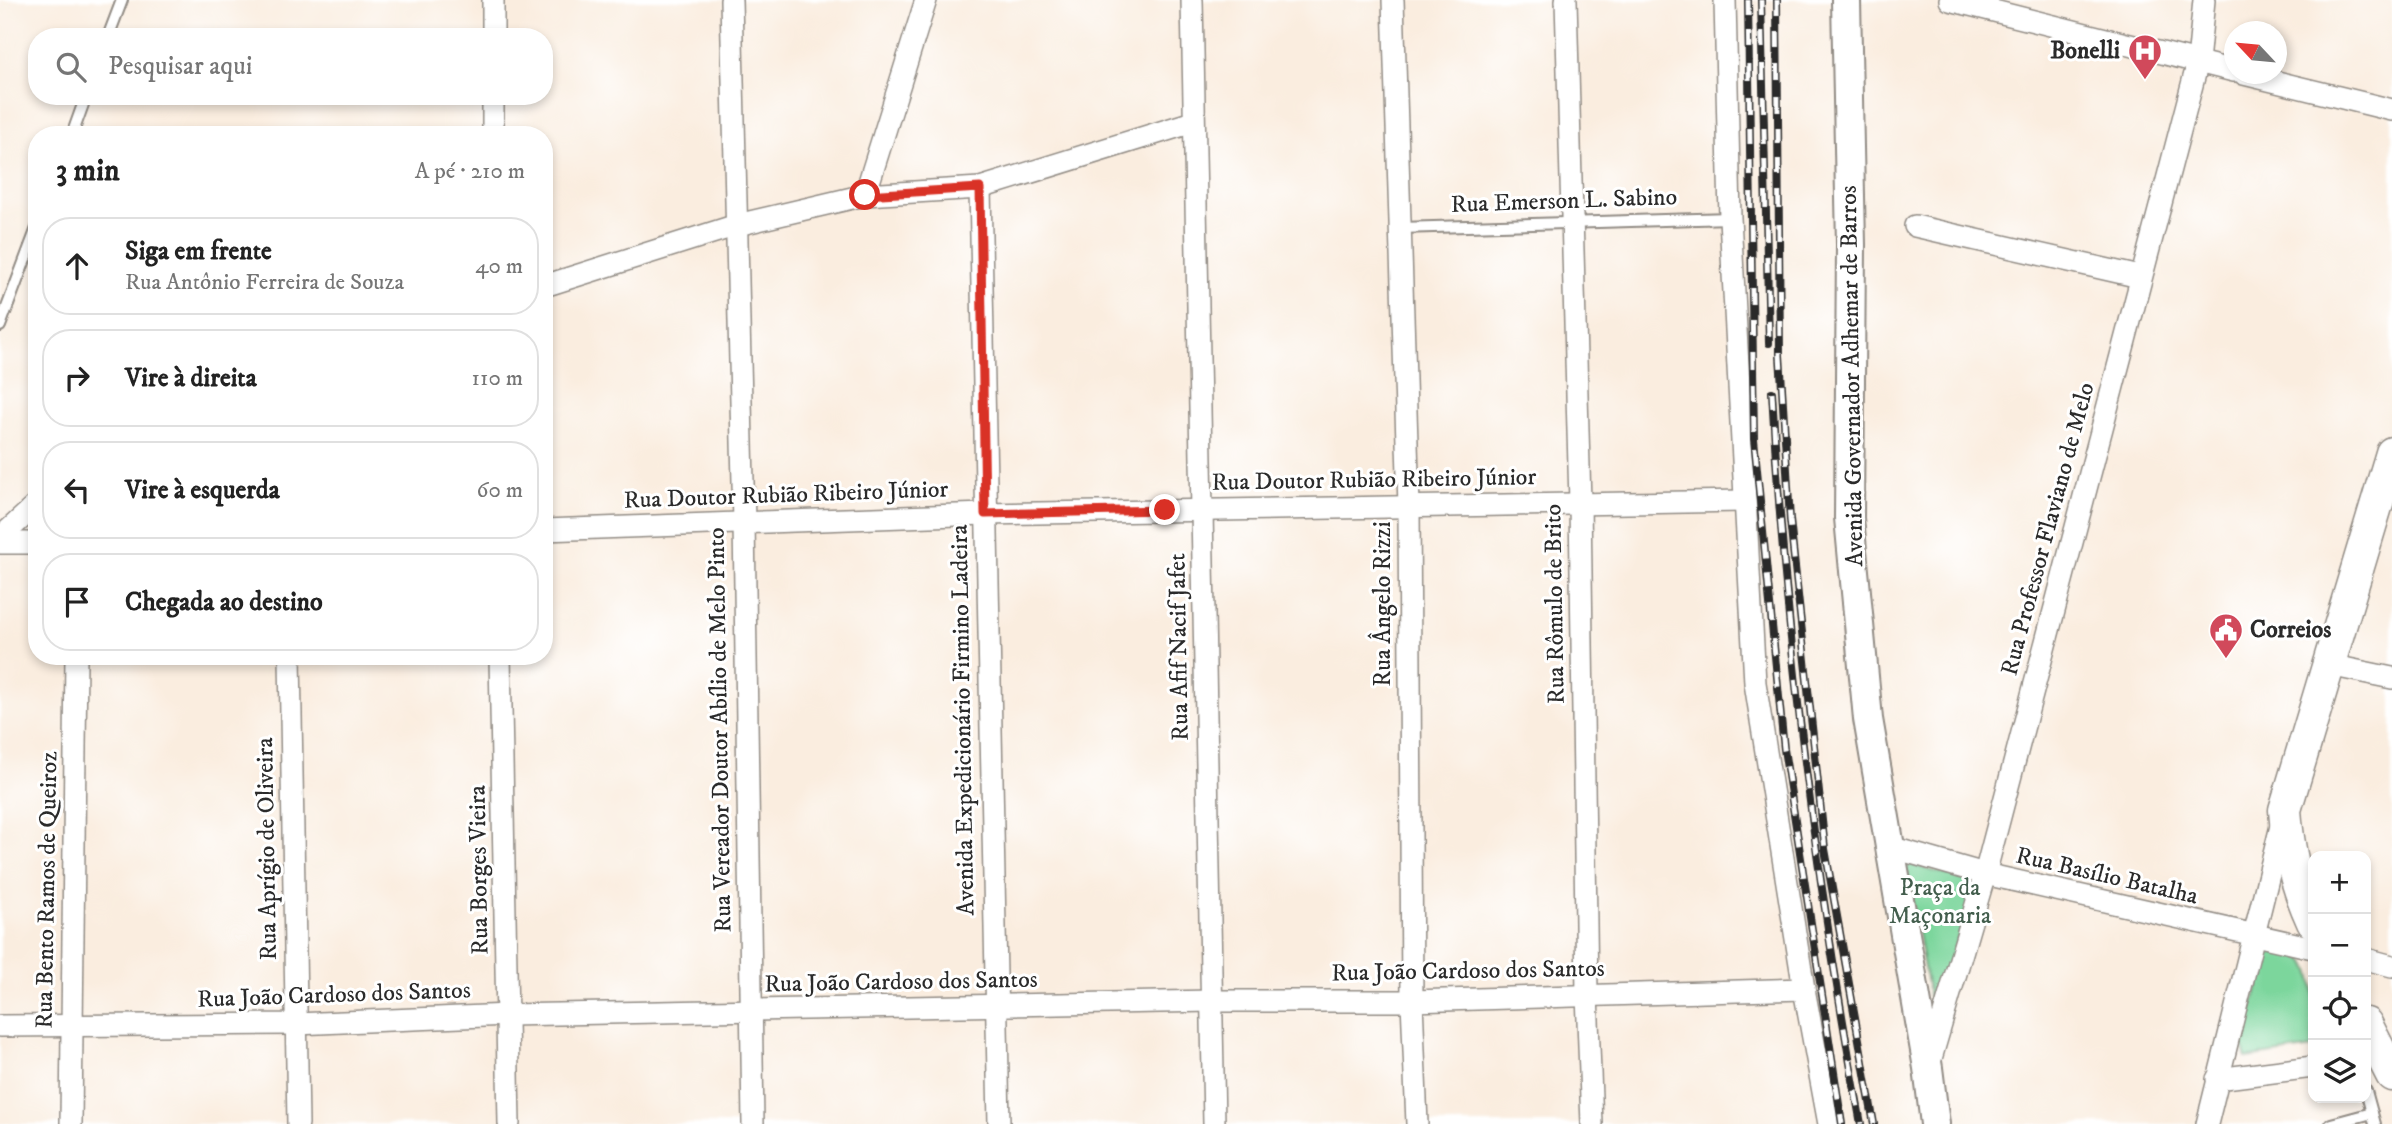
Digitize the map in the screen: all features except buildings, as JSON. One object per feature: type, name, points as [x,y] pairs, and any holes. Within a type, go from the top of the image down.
[{"type":"main road","name":"Avenida Governador Adhemar de Barros","points":[[1846,0],[1851,244],[1849,518],[1868,719],[1928,1068],[1935,1124]]},
{"type":"main road","points":[[2310,914],[2294,876],[2288,850],[2285,810],[2329,665],[2386,498],[2392,453]]},
{"type":"main road","points":[[2371,1038],[2380,1064]]},
{"type":"street","points":[[493,0],[493,28]]},
{"type":"street","name":"Rua Vereador Doutor Abílio de Melo Pinto","points":[[731,0],[744,522],[753,1124]]},
{"type":"street","points":[[865,195],[926,0]]},
{"type":"street","name":"Rua Afif Nacif Jafet","points":[[1192,0],[1214,1124]]},
{"type":"street","name":"Rua Ângelo Rizzi","points":[[1393,0],[1409,506],[1412,1001],[1417,1124]]},
{"type":"street","name":"Rua Rômulo de Brito","points":[[1566,0],[1580,502],[1587,994],[1592,1124]]},
{"type":"street","points":[[1725,0],[1730,218],[1743,501],[1755,683],[1804,989],[1829,1124]]},
{"type":"street","points":[[1950,0],[2224,68]]},
{"type":"street","name":"Rua Professor Flaviano de Melo","points":[[1928,1068],[1985,874],[2198,62],[2204,0]]},
{"type":"street","points":[[2285,84],[2392,110]]},
{"type":"street","points":[[493,105],[493,126]]},
{"type":"street","points":[[553,283],[737,225],[865,195],[980,188],[1193,122]]},
{"type":"street","name":"Avenida Expedicionário Firmino Ladeira","points":[[980,188],[999,1124]]},
{"type":"street","points":[[1915,226],[2140,277]]},
{"type":"street","name":"Rua Doutor Rubião Ribeiro Júnior","points":[[553,530],[985,514],[1743,501]]},
{"type":"street","points":[[0,540],[28,513]]},
{"type":"street","points":[[0,540],[28,542]]},
{"type":"street","name":"Rua Bento Ramos de Queiroz","points":[[71,1124],[76,665]]},
{"type":"street","name":"Rua Aprígio de Oliveira","points":[[290,665],[298,1124]]},
{"type":"street","name":"Rua Borges Vieira","points":[[500,665],[509,1124]]},
{"type":"street","points":[[2329,665],[2392,678]]},
{"type":"street","points":[[2209,1120],[2285,810]]},
{"type":"street","name":"Rua Basílio Batalha","points":[[1890,847],[1985,874],[2308,947]]},
{"type":"street","points":[[2371,961],[2392,966]]},
{"type":"street","name":"Rua João Cardoso dos Santos","points":[[0,1026],[296,1024],[508,1015],[1212,1001],[1412,1001],[1804,989]]},
{"type":"street","points":[[2217,1079],[2308,1068]]},
{"type":"lane","points":[[111,28],[122,0]]},
{"type":"lane","points":[[75,126],[83,105]]},
{"type":"lane","name":"Rua Emerson L. Sabino","points":[[1400,228],[1572,220],[1730,218]]},
{"type":"lane","points":[[0,326],[28,252]]},
{"type":"lane","points":[[2331,1124],[2374,1118]]},
{"type":"green space","name":"Praça da Maçonaria","points":[[1905,863],[1977,883],[1932,1012]]},
{"type":"green space","points":[[2268,952],[2296,953],[2308,967],[2308,1049],[2246,1058],[2242,1045]]},
{"type":"railway","points":[[1748,0],[1754,439],[1784,749],[1842,1124]]},
{"type":"railway","points":[[1761,0],[1769,343]]},
{"type":"railway","points":[[1777,0],[1780,355],[1790,520],[1825,849],[1874,1124]]},
{"type":"railway","points":[[1772,392],[1785,576],[1804,759],[1830,942],[1861,1124]]},
{"type":"place","name":"Bonelli","points":[[2145,81]]},
{"type":"place","name":"Correios","points":[[2226,660]]},
{"type":"route","points":[[865,195],[980,188],[985,514],[1165,510]]}]
